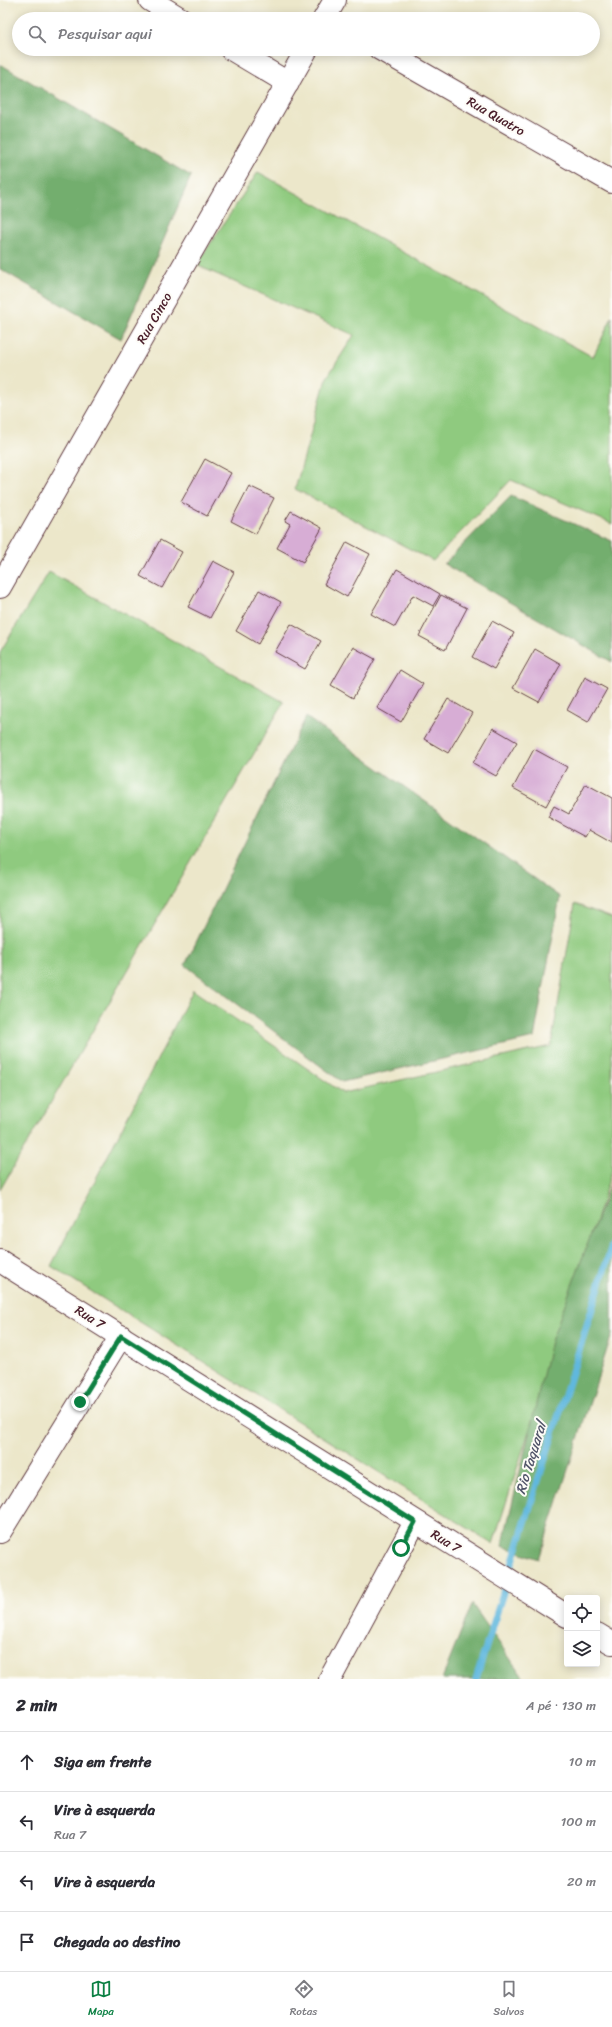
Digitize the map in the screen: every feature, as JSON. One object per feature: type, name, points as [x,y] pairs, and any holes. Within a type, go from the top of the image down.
[{"type":"street","points":[[150,0],[170,12]]},
{"type":"street","points":[[243,56],[288,83]]},
{"type":"street","name":"Rua Cinco","points":[[0,586],[303,56]]},
{"type":"street","name":"Rua Quatro","points":[[392,56],[612,182]]},
{"type":"street","name":"Rua 7","points":[[0,1261],[415,1522],[501,1573],[564,1614]]},
{"type":"street","points":[[0,1532],[121,1336]]},
{"type":"street","points":[[330,1679],[415,1522]]},
{"type":"street","points":[[600,1636],[612,1643]]},
{"type":"green space","points":[[0,64],[191,176],[121,339],[0,269]]},
{"type":"green space","points":[[258,172],[593,357],[612,317],[612,524],[511,480],[433,561],[295,489],[326,379],[354,335],[196,265]]},
{"type":"green space","points":[[511,496],[612,541],[612,662],[444,564]]},
{"type":"green space","points":[[49,572],[284,702],[0,1190],[0,652]]},
{"type":"green space","points":[[306,717],[560,897],[534,1038],[342,1082],[185,965]]},
{"type":"green space","points":[[575,904],[612,918],[612,1170],[493,1544],[51,1266],[193,990],[343,1093],[551,1046]]},
{"type":"green space","points":[[612,1179],[612,1334],[539,1559],[502,1546],[551,1341]]},
{"type":"green space","points":[[472,1604],[523,1677],[522,1679],[442,1679]]},
{"type":"building","points":[[205,459],[231,473],[207,516],[181,502]]},
{"type":"building","points":[[249,486],[274,498],[256,534],[231,521]]},
{"type":"building","points":[[291,511],[322,528],[303,562],[277,548],[290,524],[285,521]]},
{"type":"building","points":[[160,540],[182,552],[162,588],[140,576]]},
{"type":"building","points":[[347,542],[370,554],[347,597],[324,584]]},
{"type":"building","points":[[213,561],[234,572],[210,618],[188,607]]},
{"type":"building","points":[[397,569],[440,594],[433,606],[413,595],[395,627],[371,614]]},
{"type":"building","points":[[259,590],[281,602],[258,644],[236,631]]},
{"type":"building","points":[[441,595],[467,608],[445,650],[419,636]]},
{"type":"building","points":[[492,621],[514,633],[494,669],[472,657]]},
{"type":"building","points":[[291,624],[321,641],[305,669],[275,652]]},
{"type":"building","points":[[353,647],[375,659],[353,698],[331,685]]},
{"type":"building","points":[[535,649],[561,664],[539,702],[513,688]]},
{"type":"building","points":[[400,670],[423,684],[401,722],[377,708]]},
{"type":"building","points":[[585,677],[607,689],[588,722],[567,710]]},
{"type":"building","points":[[448,699],[472,713],[448,753],[424,739]]},
{"type":"building","points":[[493,728],[517,742],[496,776],[473,763]]},
{"type":"building","points":[[534,749],[567,767],[546,806],[513,788]]},
{"type":"building","points":[[586,784],[612,798],[612,843],[589,830],[585,837],[548,817],[554,806],[569,814]]},
{"type":"waterway","name":"Rio Taquaral","points":[[476,1679],[612,1245]]},
{"type":"route","points":[[80,1402],[121,1336],[415,1522],[401,1548]]}]
